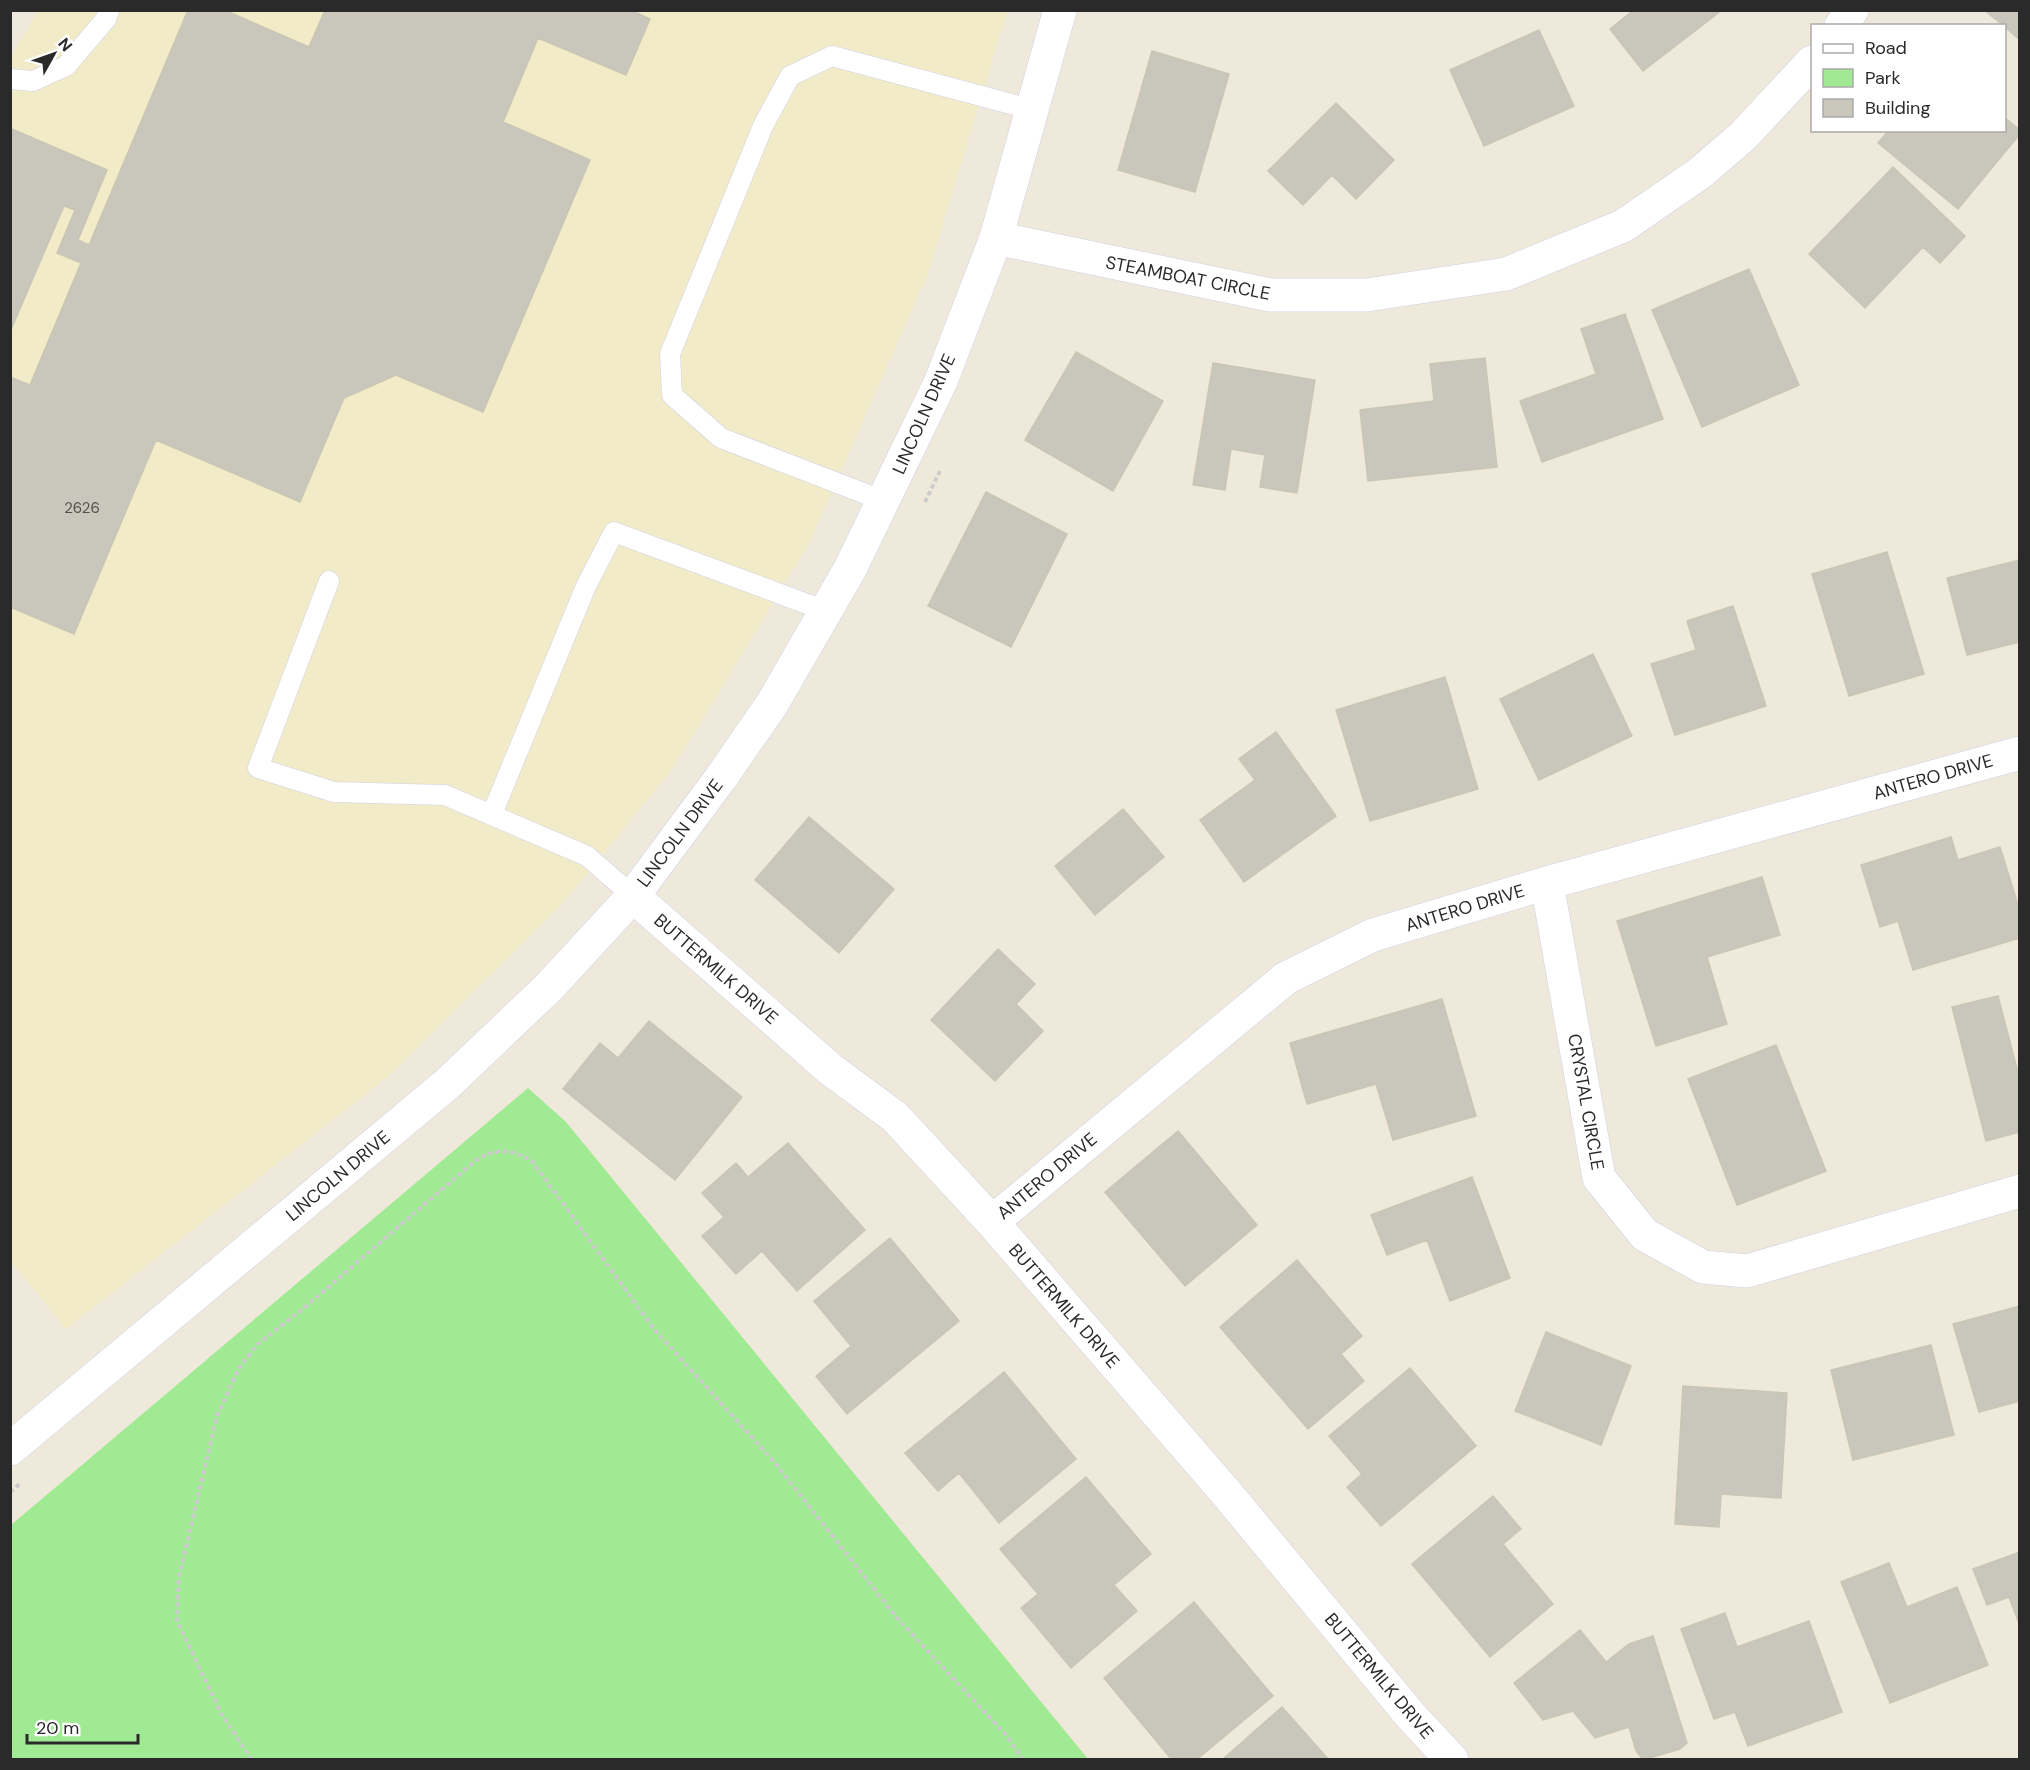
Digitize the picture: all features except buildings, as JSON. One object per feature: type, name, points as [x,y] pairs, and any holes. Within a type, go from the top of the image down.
[{"type":"street","name":"LINCOLN DRIVE","points":[[10,1449],[447,1084],[548,988],[633,896],[720,779],[772,704],[826,612],[884,501],[941,381],[996,238],[1060,10]]},
{"type":"street","points":[[1842,24],[1852,10]]},
{"type":"street","name":"STEAMBOAT CIRCLE","points":[[996,238],[1270,296],[1367,295],[1506,274],[1623,226],[1690,180],[1743,136],[1811,63]]},
{"type":"street","name":"ANTERO DRIVE","points":[[992,1221],[1286,978],[1373,935],[1547,884],[2019,753]]},
{"type":"street","name":"CRYSTAL CIRCLE","points":[[1547,884],[1599,1178],[1645,1235],[1654,1242],[1703,1267],[1747,1271],[2019,1191]]},
{"type":"street","name":"BUTTERMILK DRIVE","points":[[633,896],[830,1069],[895,1117],[992,1221],[1228,1495],[1412,1716],[1452,1760]]},
{"type":"lane","points":[[10,79],[33,81],[66,66],[106,19],[109,10]]},
{"type":"lane","points":[[884,501],[721,438],[672,395],[670,354],[763,126],[790,76],[832,56],[1033,110]]},
{"type":"lane","points":[[492,814],[586,586],[614,532],[826,612]]},
{"type":"lane","points":[[329,581],[258,768],[334,792],[445,795],[588,856],[633,896]]},
{"type":"path","points":[[252,1760],[221,1713],[177,1621],[179,1577],[217,1416],[239,1368],[259,1343],[313,1301],[475,1161],[484,1155],[506,1150],[532,1161],[654,1329],[775,1463],[897,1618],[1006,1735],[1023,1760]]},
{"type":"shaded area","points":[[38,11],[1007,11],[928,273],[809,543],[671,771],[562,904],[389,1076],[66,1329],[11,1261],[10,58]]},
{"type":"green space","points":[[528,1088],[566,1122],[1088,1759],[11,1759],[11,1525]]}]
